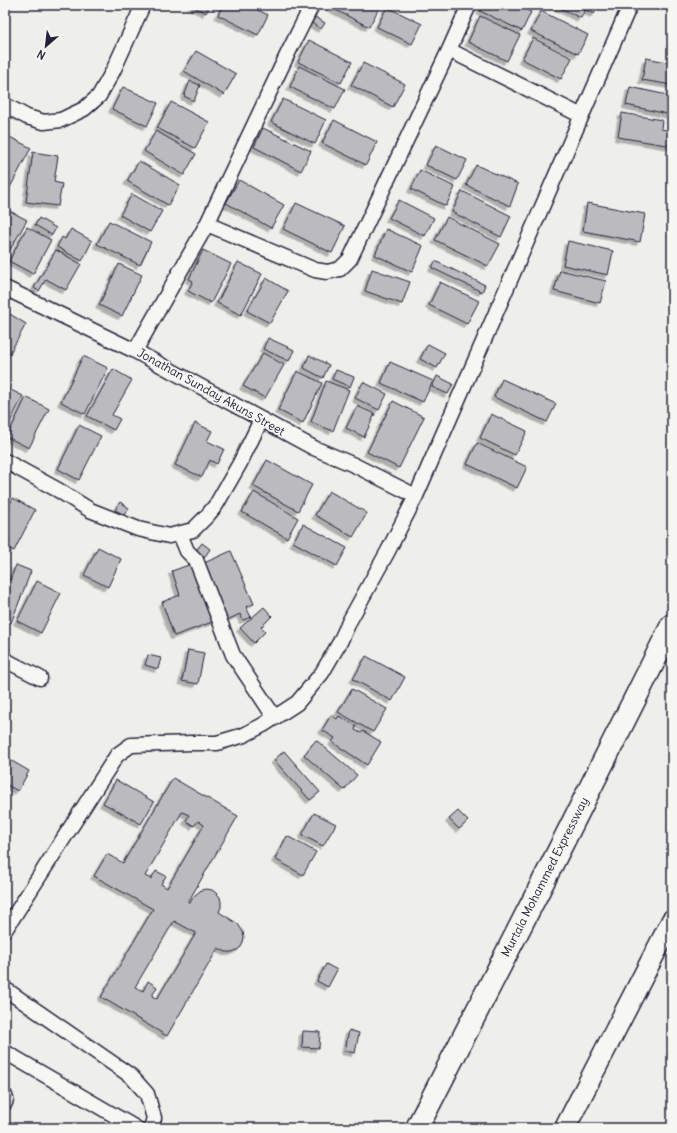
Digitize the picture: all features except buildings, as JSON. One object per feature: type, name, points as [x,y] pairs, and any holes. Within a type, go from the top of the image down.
[{"type":"main road","name":"Murtala Mohammed Expressway","points":[[417,1128],[672,625]]},
{"type":"main road","points":[[565,1128],[672,920]]},
{"type":"street","points":[[5,105],[27,117],[44,122],[61,120],[84,110],[99,96],[113,71],[143,5]]},
{"type":"street","points":[[135,351],[207,224],[312,5]]},
{"type":"street","points":[[207,224],[315,270],[327,272],[340,269],[350,259],[469,5]]},
{"type":"street","points":[[5,930],[117,755],[131,745],[192,743],[217,744],[244,735],[298,703],[322,673],[340,642],[350,620],[416,496],[630,5]]},
{"type":"street","points":[[449,50],[582,116]]},
{"type":"street","name":"Jonathan Sunday Akuns Street","points":[[5,288],[135,351],[314,448],[416,496]]},
{"type":"street","points":[[5,461],[58,490],[90,510],[138,529],[169,536],[193,530],[216,505],[240,463],[261,420]]},
{"type":"street","points":[[180,534],[187,551],[196,560],[233,655],[275,718]]},
{"type":"street","points":[[5,660],[40,678]]},
{"type":"street","points":[[5,989],[131,1076],[147,1094],[154,1118],[151,1128]]},
{"type":"street","points":[[5,1052],[136,1128]]},
{"type":"street","points":[[5,1096],[5,1103]]}]
